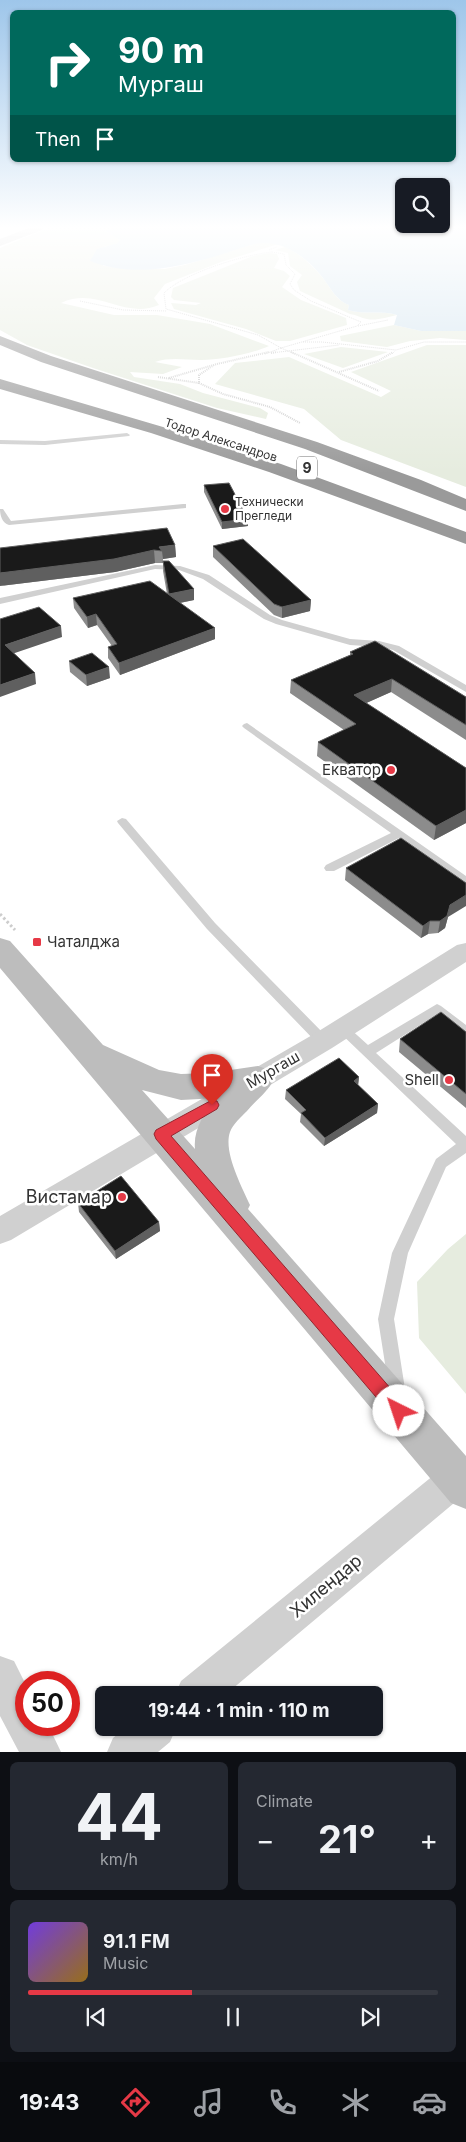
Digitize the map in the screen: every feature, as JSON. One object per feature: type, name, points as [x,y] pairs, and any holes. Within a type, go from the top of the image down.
[{"type":"highway","points":[[0,340],[46,359],[340,456],[436,492],[466,506]]},
{"type":"highway","name":"Тодор Александров","points":[[0,376],[154,413],[331,464],[437,500],[466,512]]},
{"type":"highway","points":[[0,384],[156,430],[275,468],[466,538]]},
{"type":"highway","name":"Тодор Александров","points":[[122,399],[154,413],[416,506],[466,526]]},
{"type":"main road","points":[[9,942],[90,1051],[461,1483]]},
{"type":"main road","points":[[90,1051],[142,1077],[180,1087],[196,1087],[258,1079]]},
{"type":"main road","points":[[243,1229],[214,1160],[210,1137],[214,1125],[223,1112],[258,1079]]},
{"type":"street","name":"Мургаш","points":[[0,1231],[161,1134],[332,1035],[466,951]]},
{"type":"street","name":"Хилендар","points":[[207,1686],[461,1483]]},
{"type":"street","points":[[0,1674],[15,1703]]},
{"type":"street","points":[[32,1736],[41,1752]]},
{"type":"street","points":[[127,1752],[146,1736]]},
{"type":"lane","points":[[0,442],[45,443],[127,435]]},
{"type":"lane","points":[[0,511],[9,523],[183,506]]},
{"type":"lane","points":[[0,601],[155,567],[180,568],[206,577],[267,617],[350,642],[379,644],[396,648],[466,689]]},
{"type":"lane","points":[[247,726],[466,881]]},
{"type":"lane","points":[[122,821],[211,926],[332,1035],[367,1052],[466,1145],[441,1163],[400,1253],[386,1319],[399,1411]]},
{"type":"lane","points":[[330,868],[399,834]]},
{"type":"lane","points":[[367,1052],[437,1008],[466,1032]]},
{"type":"path","points":[[122,310],[144,312],[170,311],[255,334],[289,352],[379,391]]},
{"type":"path","points":[[334,310],[361,322],[357,326]]},
{"type":"path","points":[[169,378],[216,364],[264,354],[298,342],[357,326],[388,320]]},
{"type":"path","points":[[332,343],[329,336],[334,333]]},
{"type":"path","points":[[298,342],[332,343],[396,350],[424,342],[466,342]]},
{"type":"path","points":[[264,354],[342,344]]},
{"type":"path","points":[[338,372],[381,359],[393,354],[396,350]]},
{"type":"path","points":[[199,383],[199,375],[216,364]]},
{"type":"path","points":[[152,377],[199,383],[223,394],[270,407],[304,426]]},
{"type":"path","points":[[0,914],[9,942]]},
{"type":"shaded area","points":[[0,310],[91,310],[114,315],[157,315],[210,324],[269,346],[226,358],[209,360],[172,359],[155,362],[182,367],[163,374],[130,372],[134,377],[180,384],[203,393],[260,408],[268,413],[266,419],[217,408],[27,345],[0,330]]},
{"type":"shaded area","points":[[177,310],[325,310],[346,318],[347,325],[290,341],[276,341],[246,329]]},
{"type":"shaded area","points":[[341,310],[397,315],[378,319],[365,319]]},
{"type":"shaded area","points":[[394,325],[421,331],[466,331],[466,340],[440,338],[410,341],[387,347],[341,341],[340,336]]},
{"type":"shaded area","points":[[427,345],[466,345],[466,487],[341,440],[304,409],[215,384],[235,363],[289,357],[381,397],[391,391],[351,372]]},
{"type":"shaded area","points":[[341,347],[388,352],[343,368],[304,354]]},
{"type":"shaded area","points":[[466,1234],[466,1394],[419,1338],[417,1282],[448,1249]]},
{"type":"water","points":[[348,310],[466,310],[466,331],[421,331],[394,325],[397,315]]},
{"type":"building","name":"Технически Прегледи","points":[[229,483],[248,519],[222,522],[204,485]]},
{"type":"building","points":[[167,528],[175,545],[159,547],[162,551],[154,550],[114,559],[0,573],[0,548]]},
{"type":"building","points":[[243,539],[311,600],[282,607],[274,604],[213,546]]},
{"type":"building","points":[[163,561],[169,561],[194,589],[169,594]]},
{"type":"building","points":[[150,581],[215,628],[119,663],[108,647],[117,644],[96,614],[87,617],[73,598]]},
{"type":"building","points":[[39,607],[61,626],[5,645],[35,673],[0,685],[0,619]]},
{"type":"building","points":[[375,641],[466,697],[466,725],[392,679],[354,695],[466,768],[466,810],[436,826],[318,742],[356,724],[291,680],[353,654],[350,652]]},
{"type":"building","points":[[92,653],[109,667],[86,675],[69,661]]},
{"type":"building","points":[[401,838],[466,883],[466,895],[450,905],[447,916],[440,921],[430,921],[423,926],[346,868]]},
{"type":"building","name":"Shell","points":[[441,1012],[466,1032],[466,1094],[400,1039]]},
{"type":"building","points":[[339,1058],[359,1077],[354,1081],[378,1104],[325,1138],[301,1113],[306,1110],[286,1090]]},
{"type":"building","points":[[121,1176],[159,1222],[115,1251],[78,1203]]},
{"type":"place","name":"Технически Прегледи","points":[[225,509]]},
{"type":"place","name":"Екватор","points":[[391,770]]},
{"type":"place","name":"Чаталджа","points":[[37,942]]},
{"type":"place","name":"Shell","points":[[449,1080]]},
{"type":"place","name":"Вистамар","points":[[122,1197]]},
{"type":"route","points":[[212,1105],[161,1134],[399,1411]]}]
